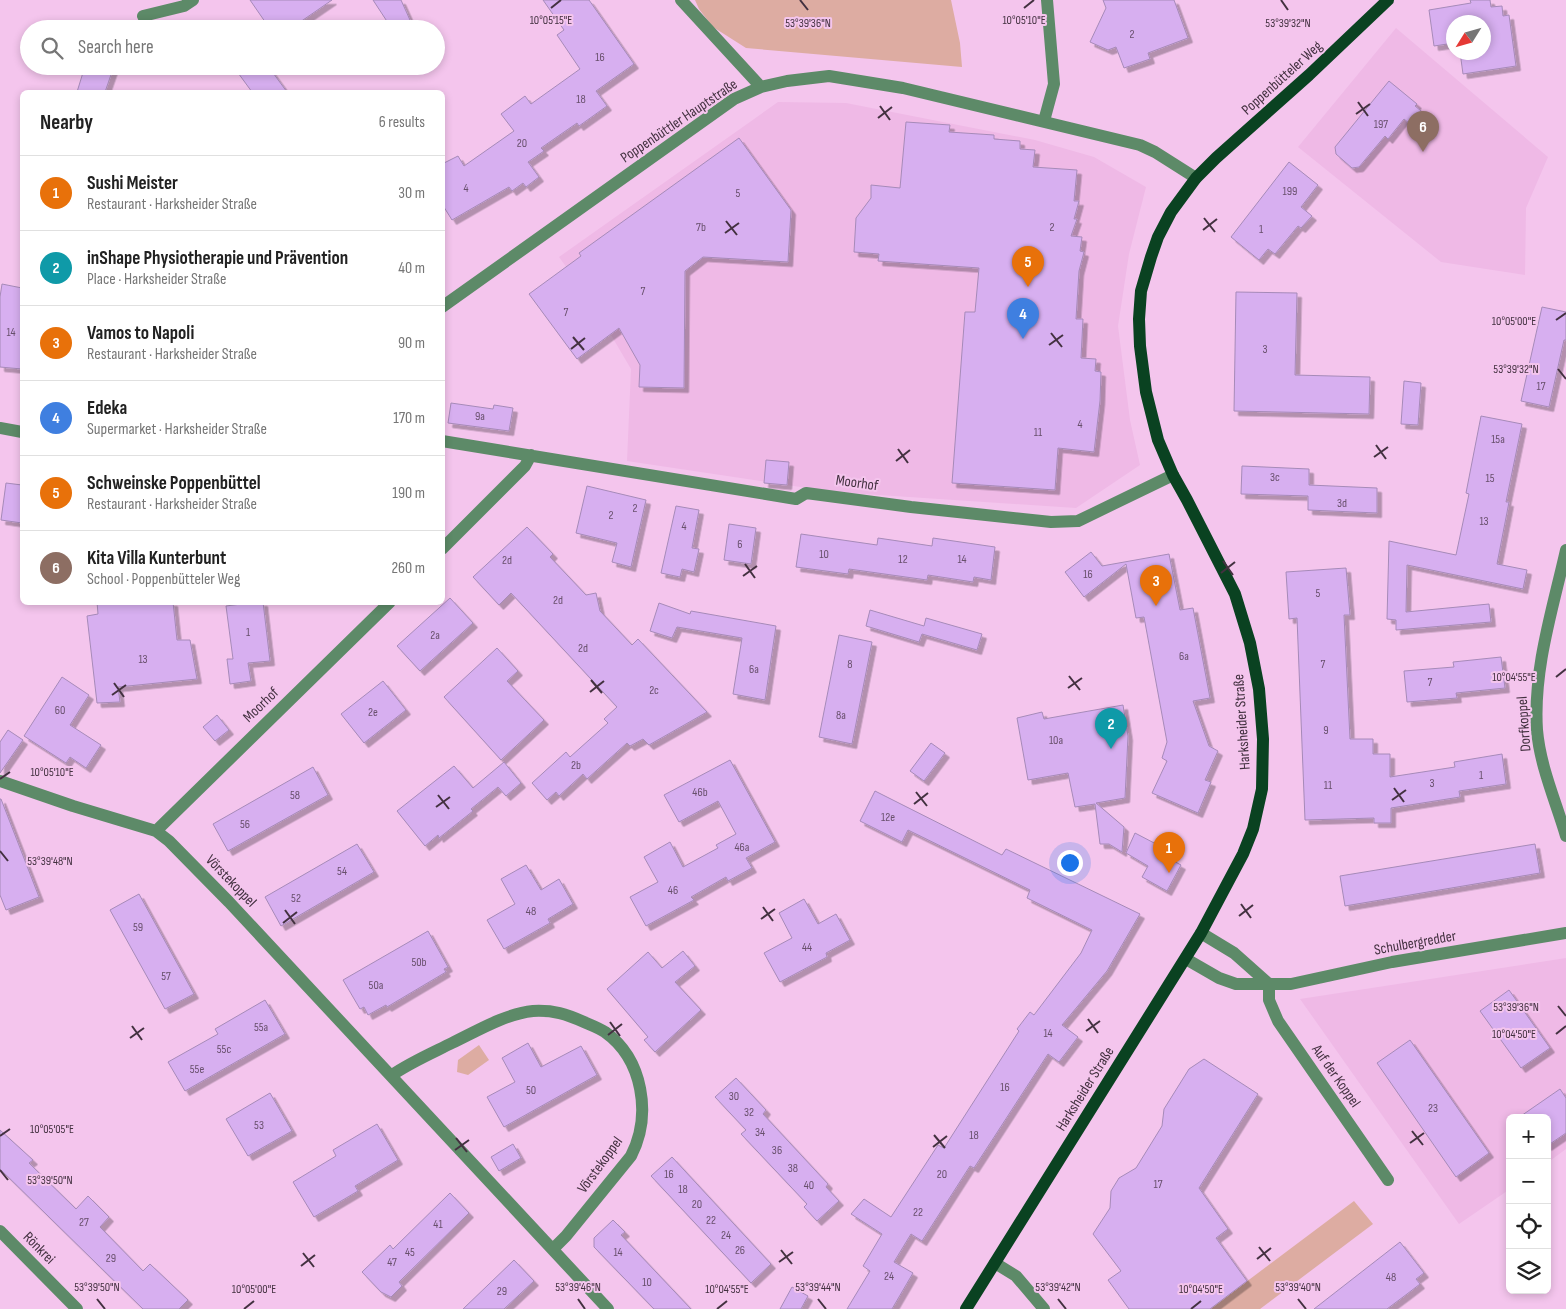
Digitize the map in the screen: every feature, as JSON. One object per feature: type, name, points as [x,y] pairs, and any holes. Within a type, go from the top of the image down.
[{"type":"main road","name":"Poppenbütteler Weg","points":[[1196,178],[1310,75],[1388,0]]},
{"type":"main road","name":"Harksheider Straße","points":[[966,1309],[1201,933],[1242,858],[1253,829],[1262,789],[1263,739],[1259,689],[1250,643],[1235,594],[1173,475],[1158,440],[1146,392],[1140,346],[1141,291],[1158,237],[1171,212],[1196,178]]},
{"type":"street","points":[[143,16],[184,6],[193,0]]},
{"type":"street","points":[[682,0],[761,87]]},
{"type":"street","points":[[1044,121],[1054,84],[1047,0]]},
{"type":"street","name":"Poppenbüttler Hauptstraße","points":[[445,305],[734,99],[761,87],[787,81],[829,76],[903,88],[1044,121],[1140,145],[1155,152],[1196,178]]},
{"type":"street","points":[[0,428],[20,432]]},
{"type":"street","name":"Moorhof","points":[[445,441],[796,499],[806,493],[911,507],[1051,522],[1078,521],[1173,475]]},
{"type":"street","points":[[445,545],[525,466],[531,455]]},
{"type":"street","name":"Dorfkoppel","points":[[1566,550],[1542,657],[1538,690],[1538,730],[1542,756],[1566,836]]},
{"type":"street","name":"Moorhof","points":[[156,831],[387,605]]},
{"type":"street","name":"Vörstekoppel","points":[[0,781],[73,806],[156,831],[169,841],[210,881],[313,993],[392,1075],[608,1309]]},
{"type":"street","points":[[1201,933],[1234,953],[1270,984]]},
{"type":"street","name":"Schulbergredder","points":[[1186,958],[1219,978],[1236,984],[1291,984],[1392,962],[1566,933]]},
{"type":"street","name":"Auf der Koppel","points":[[1270,984],[1269,1000],[1278,1021],[1388,1180]]},
{"type":"street","name":"Vörstekoppel","points":[[392,1075],[405,1066],[489,1025],[531,1011],[563,1012],[605,1032],[626,1054],[633,1067],[642,1096],[643,1109],[635,1148],[631,1156],[566,1236],[553,1249]]},
{"type":"street","name":"Rönkrei","points":[[0,1231],[77,1309]]},
{"type":"street","points":[[995,1262],[1016,1276],[1044,1309]]},
{"type":"shaded area","points":[[695,0],[951,0],[960,43],[962,67],[746,48],[713,27],[699,9]]},
{"type":"shaded area","points":[[1396,28],[1548,157],[1526,208],[1525,275],[1441,262],[1298,147]]},
{"type":"shaded area","points":[[778,102],[846,103],[1035,140],[1094,157],[1146,187],[1129,254],[1118,326],[1130,420],[1140,465],[1076,508],[834,492],[627,461],[631,369],[591,301],[559,257]]},
{"type":"shaded area","points":[[1566,958],[1566,1149],[1551,1160],[1551,1114],[1506,1114],[1506,1192],[1459,1224],[1300,999]]},
{"type":"shaded area","points":[[479,1045],[489,1060],[468,1075],[457,1072],[458,1060]]},
{"type":"shaded area","points":[[1354,1201],[1373,1224],[1260,1309],[1210,1309]]},
{"type":"building","points":[[250,0],[332,0],[303,20],[264,20]]},
{"type":"building","points":[[373,0],[401,0],[410,20],[386,20]]},
{"type":"building","points":[[543,0],[589,0],[634,64],[596,91],[607,106],[579,126],[577,123],[541,148],[544,151],[528,162],[539,177],[526,187],[523,183],[512,191],[509,187],[452,220],[445,209],[445,162],[458,156],[464,166],[514,131],[501,114],[525,96],[531,104],[580,69],[557,35],[564,30]]},
{"type":"building","points":[[1103,0],[1174,0],[1188,38],[1148,53],[1150,59],[1124,68],[1116,47],[1108,50],[1090,42],[1106,8]]},
{"type":"building","points":[[1470,0],[1490,0],[1491,7],[1502,6],[1503,16],[1509,15],[1516,66],[1463,74],[1461,60],[1491,60],[1491,15],[1446,15],[1446,44],[1434,46],[1429,10],[1471,3]]},
{"type":"building","points":[[82,75],[111,75],[106,90],[78,90]]},
{"type":"building","points":[[240,75],[275,75],[286,90],[251,90]]},
{"type":"building","points":[[1389,81],[1417,104],[1415,106],[1426,115],[1415,128],[1404,119],[1388,139],[1385,136],[1359,167],[1352,168],[1336,154],[1335,147]]},
{"type":"building","points":[[906,122],[950,125],[949,132],[994,135],[994,139],[1020,141],[1020,149],[1035,150],[1033,167],[1077,170],[1074,201],[1079,201],[1074,219],[1077,219],[1071,236],[1082,237],[1080,251],[1084,252],[1079,271],[1076,319],[1083,319],[1081,358],[1096,359],[1095,371],[1101,372],[1100,401],[1094,452],[1058,448],[1055,490],[952,483],[965,312],[975,312],[979,268],[878,261],[879,254],[854,252],[856,218],[871,198],[871,185],[900,188]]},
{"type":"building","points":[[739,138],[791,210],[788,262],[703,257],[685,271],[684,388],[639,387],[640,365],[619,328],[577,359],[529,294],[581,256],[579,253]]},
{"type":"building","points":[[1289,162],[1318,185],[1301,207],[1312,216],[1301,228],[1298,226],[1275,254],[1268,249],[1259,260],[1231,237]]},
{"type":"building","points":[[2,284],[20,288],[20,369],[0,367],[0,297]]},
{"type":"building","points":[[1236,292],[1297,293],[1295,375],[1370,377],[1369,414],[1234,411]]},
{"type":"building","points":[[1542,307],[1566,312],[1566,340],[1564,340],[1549,407],[1521,401]]},
{"type":"building","points":[[1404,381],[1421,383],[1418,425],[1401,424]]},
{"type":"building","points":[[451,403],[493,409],[494,405],[513,408],[509,431],[448,423]]},
{"type":"building","points":[[1481,416],[1522,424],[1506,502],[1509,502],[1497,564],[1527,570],[1523,589],[1407,565],[1406,612],[1489,604],[1491,622],[1396,630],[1396,620],[1387,619],[1389,541],[1456,555],[1469,494],[1466,493]]},
{"type":"building","points":[[766,460],[789,462],[787,485],[764,483]]},
{"type":"building","points":[[1242,466],[1309,469],[1309,485],[1377,488],[1377,513],[1308,510],[1308,496],[1241,494]]},
{"type":"building","points":[[6,483],[20,485],[20,523],[1,520]]},
{"type":"building","points":[[587,486],[646,500],[631,567],[612,562],[617,543],[576,533]]},
{"type":"building","points":[[676,506],[699,510],[692,548],[699,549],[694,572],[682,569],[680,577],[661,573]]},
{"type":"building","points":[[729,524],[756,528],[751,564],[724,560]]},
{"type":"building","points":[[527,527],[553,554],[550,557],[586,595],[596,593],[600,611],[632,645],[638,639],[707,712],[649,745],[643,739],[630,746],[627,743],[587,779],[583,774],[559,796],[556,792],[547,800],[532,783],[566,752],[570,757],[608,723],[604,719],[617,707],[511,593],[499,605],[473,577]]},
{"type":"building","points":[[801,534],[877,545],[878,538],[932,546],[933,538],[995,547],[991,580],[974,577],[973,582],[928,575],[927,580],[849,569],[848,574],[796,567]]},
{"type":"building","points":[[1091,552],[1102,566],[1169,554],[1180,610],[1193,608],[1210,698],[1193,701],[1209,746],[1218,751],[1205,780],[1211,782],[1198,813],[1152,793],[1167,761],[1162,758],[1167,742],[1144,617],[1136,618],[1126,564],[1084,597],[1065,572]]},
{"type":"building","points":[[1346,568],[1350,615],[1344,615],[1350,739],[1373,739],[1373,754],[1390,754],[1390,777],[1455,767],[1454,762],[1502,754],[1506,784],[1459,791],[1460,797],[1391,808],[1391,823],[1374,823],[1374,818],[1305,820],[1297,618],[1289,619],[1286,572]]},
{"type":"building","points":[[450,598],[473,623],[420,671],[397,646],[442,605],[445,605]]},
{"type":"building","points":[[659,603],[690,614],[691,611],[776,626],[765,700],[733,694],[742,638],[677,627],[672,638],[650,631]]},
{"type":"building","points":[[97,605],[173,605],[177,640],[190,640],[197,679],[118,687],[120,702],[97,703],[87,616],[98,614]]},
{"type":"building","points":[[263,605],[270,661],[248,663],[251,681],[230,684],[227,659],[233,659],[226,606]]},
{"type":"building","points":[[870,610],[924,626],[926,618],[982,634],[977,650],[922,634],[919,642],[866,626]]},
{"type":"building","points":[[839,635],[872,642],[852,744],[819,737]]},
{"type":"building","points":[[497,648],[518,671],[507,681],[544,720],[501,760],[444,697]]},
{"type":"building","points":[[1501,657],[1505,688],[1456,693],[1457,698],[1407,702],[1404,671],[1454,667],[1453,662]]},
{"type":"building","points":[[62,677],[89,695],[70,725],[101,745],[86,768],[70,757],[66,763],[24,736]]},
{"type":"building","points":[[383,681],[406,710],[364,743],[341,714]]},
{"type":"building","points":[[1123,705],[1128,736],[1125,798],[1096,803],[1124,827],[1122,852],[1109,844],[1100,844],[1095,804],[1075,807],[1068,773],[1028,780],[1017,718],[1042,712],[1044,719]]},
{"type":"building","points":[[217,715],[229,730],[215,741],[203,727]]},
{"type":"building","points":[[8,730],[23,740],[0,773],[0,742]]},
{"type":"building","points":[[931,743],[945,753],[924,781],[910,771]]},
{"type":"building","points":[[730,760],[775,842],[746,858],[752,868],[728,881],[726,877],[691,897],[694,900],[646,926],[630,897],[658,882],[644,857],[670,842],[683,867],[718,848],[716,845],[736,834],[718,801],[679,822],[664,795]]},
{"type":"building","points":[[504,762],[521,783],[506,796],[498,787],[471,809],[473,811],[439,838],[438,835],[425,846],[397,811],[454,766],[473,788]]},
{"type":"building","points":[[313,767],[328,795],[228,851],[213,824]]},
{"type":"building","points":[[875,791],[1002,855],[1006,849],[1140,914],[1107,971],[1062,1025],[1078,1037],[1059,1062],[1048,1054],[974,1168],[970,1166],[922,1241],[911,1234],[894,1262],[913,1273],[892,1309],[847,1309],[870,1271],[863,1266],[882,1234],[851,1214],[864,1199],[891,1217],[938,1145],[944,1148],[1019,1031],[1017,1029],[1030,1012],[1034,1015],[1081,953],[1092,930],[1027,898],[1030,890],[908,830],[902,842],[860,821]]},
{"type":"building","points":[[0,799],[39,897],[6,910],[0,895]]},
{"type":"building","points":[[1135,833],[1158,845],[1155,851],[1181,865],[1167,891],[1142,877],[1148,866],[1126,853]]},
{"type":"building","points":[[357,844],[374,872],[281,926],[265,897]]},
{"type":"building","points":[[1535,844],[1540,873],[1345,906],[1340,876]]},
{"type":"building","points":[[526,865],[541,890],[559,879],[573,904],[548,919],[550,923],[504,949],[487,920],[515,904],[501,879]]},
{"type":"building","points":[[139,894],[194,994],[165,1009],[110,910]]},
{"type":"building","points":[[804,899],[818,924],[836,914],[850,940],[826,953],[827,957],[780,982],[764,953],[792,938],[779,913]]},
{"type":"building","points":[[428,931],[448,967],[444,969],[446,972],[387,1007],[386,1005],[368,1015],[364,1007],[360,1009],[343,980]]},
{"type":"building","points":[[683,951],[695,966],[675,982],[701,1010],[655,1052],[644,1040],[648,1037],[607,989],[648,952],[662,968]]},
{"type":"building","points":[[1509,990],[1550,1048],[1521,1068],[1480,1011]]},
{"type":"building","points":[[265,1000],[285,1034],[185,1091],[168,1062],[218,1034],[215,1029]]},
{"type":"building","points":[[1410,1040],[1489,1153],[1456,1177],[1377,1063]]},
{"type":"building","points":[[528,1043],[541,1067],[581,1046],[597,1075],[504,1127],[487,1097],[515,1082],[502,1058]]},
{"type":"building","points":[[1204,1059],[1258,1094],[1199,1188],[1228,1229],[1216,1238],[1247,1281],[1210,1309],[1129,1309],[1108,1280],[1121,1271],[1093,1234],[1110,1208],[1111,1191],[1119,1178],[1136,1168],[1162,1126],[1164,1109],[1189,1069]]},
{"type":"building","points":[[736,1078],[766,1110],[763,1114],[828,1184],[826,1187],[839,1201],[817,1221],[804,1207],[807,1204],[741,1134],[746,1130],[715,1097]]},
{"type":"building","points":[[1560,1089],[1566,1098],[1566,1133],[1551,1143],[1551,1114],[1524,1114]]},
{"type":"building","points":[[270,1093],[292,1131],[248,1156],[226,1119]]},
{"type":"building","points":[[377,1124],[398,1160],[355,1186],[358,1191],[314,1217],[293,1182],[336,1156],[333,1150]]},
{"type":"building","points":[[0,1130],[33,1160],[29,1163],[76,1209],[88,1196],[109,1217],[100,1227],[143,1271],[150,1264],[188,1300],[179,1309],[143,1309],[0,1169]]},
{"type":"building","points":[[513,1144],[521,1158],[499,1171],[491,1157]]},
{"type":"building","points":[[672,1157],[771,1264],[751,1283],[651,1176]]},
{"type":"building","points":[[450,1193],[469,1213],[399,1282],[402,1286],[391,1297],[381,1292],[362,1272],[390,1245],[393,1249]]},
{"type":"building","points":[[613,1220],[625,1232],[621,1235],[691,1309],[654,1309],[594,1247],[594,1238]]},
{"type":"building","points":[[1400,1242],[1424,1273],[1416,1279],[1420,1284],[1387,1309],[1314,1309]]},
{"type":"building","points":[[514,1260],[534,1281],[504,1309],[463,1309]]},
{"type":"building","points":[[792,1287],[808,1296],[801,1309],[780,1309]]},
{"type":"place","name":"Kita Villa Kunterbunt","points":[[1423,152]]},
{"type":"place","name":"Schweinske Poppenbüttel","points":[[1028,287]]},
{"type":"place","name":"Edeka","points":[[1023,339]]},
{"type":"place","name":"Vamos to Napoli","points":[[1156,606]]},
{"type":"place","name":"inShape Physiotherapie und Prävention","points":[[1111,749]]},
{"type":"place","name":"Sushi Meister","points":[[1169,873]]}]
